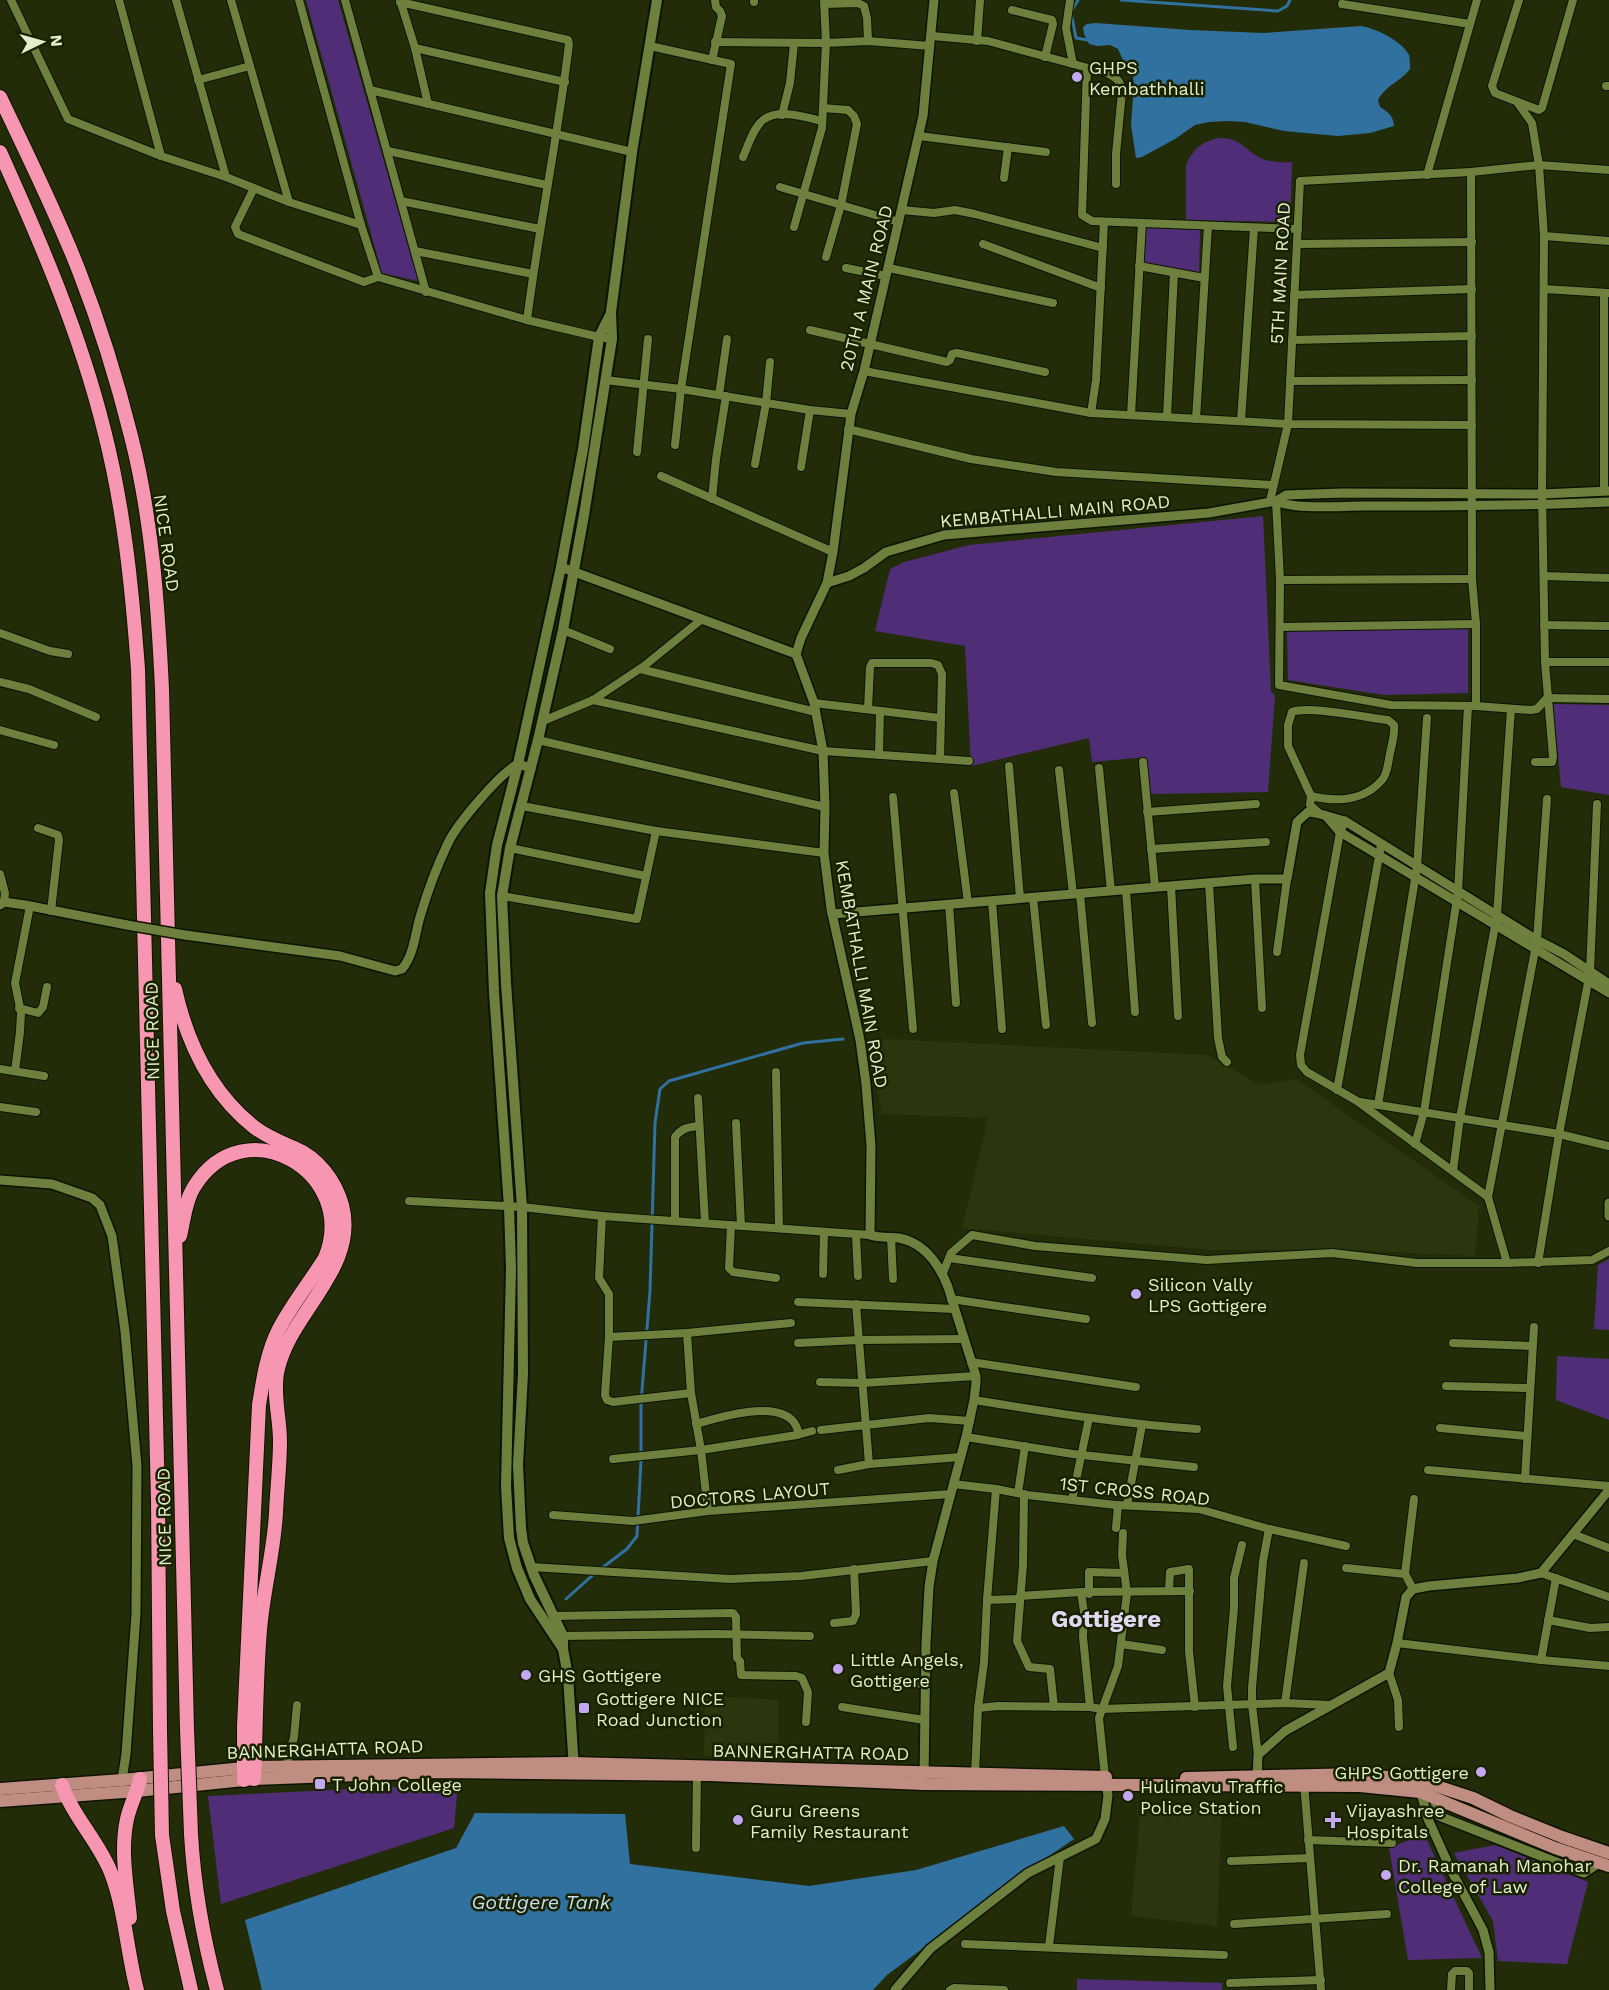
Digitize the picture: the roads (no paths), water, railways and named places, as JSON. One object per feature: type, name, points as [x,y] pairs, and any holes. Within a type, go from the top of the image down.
[{"type":"highway","name":"NICE ROAD","points":[[0,97],[55,214],[90,300],[132,438],[153,562],[159,623],[163,720],[191,1834],[193,1872],[201,1927],[217,1990]]},
{"type":"highway","name":"NICE ROAD","points":[[0,152],[63,298],[104,429],[118,496],[133,604],[138,669],[152,1233],[162,1835],[173,1911],[191,1990]]},
{"type":"highway","points":[[169,958],[185,1026],[210,1079],[237,1112],[254,1127],[317,1162],[338,1193],[344,1219],[345,1233],[338,1259],[292,1334],[277,1373],[280,1439],[275,1531],[260,1628],[249,1773]]},
{"type":"highway","points":[[176,1255],[192,1189],[211,1167],[232,1154],[267,1151],[289,1158],[315,1178],[325,1200],[331,1223],[329,1248],[316,1273],[279,1329],[265,1370],[259,1405],[244,1726],[249,1773]]},
{"type":"highway","points":[[138,1785],[126,1821],[123,1848],[130,1921],[145,1990]]},
{"type":"highway","points":[[64,1791],[74,1813],[105,1859],[112,1875],[137,1990]]},
{"type":"main road","points":[[574,1768],[568,1676],[563,1649],[554,1616],[531,1567],[521,1528],[518,1465],[523,1374],[522,1207],[502,896],[510,848],[543,721],[563,630],[592,471],[612,339],[611,312],[632,152],[657,0]]},
{"type":"main road","points":[[558,1636],[530,1599],[509,1538],[506,1486],[511,1293],[509,1207],[497,1049],[490,893],[497,845],[518,764],[561,567],[583,449],[599,337],[611,312]]},
{"type":"main road","name":"BANNERGHATTA ROAD","points":[[0,1790],[64,1791],[249,1773],[286,1767],[574,1768],[924,1778],[975,1775],[1106,1781]]},
{"type":"main road","name":"BANNERGHATTA ROAD","points":[[249,1773],[437,1772],[574,1768],[697,1775],[1257,1782],[1303,1782],[1362,1774],[1473,1798],[1510,1816],[1609,1853]]},
{"type":"main road","name":"BANNERGHATTA ROAD","points":[[0,1801],[122,1780],[138,1785]]},
{"type":"main road","points":[[1420,1787],[1434,1798],[1555,1848],[1604,1865]]},
{"type":"street","points":[[11,0],[68,119],[161,156],[361,225]]},
{"type":"street","points":[[119,0],[161,156]]},
{"type":"street","points":[[176,0],[226,177]]},
{"type":"street","points":[[231,0],[289,202]]},
{"type":"street","points":[[300,0],[361,225],[378,277]]},
{"type":"street","points":[[345,0],[426,292]]},
{"type":"street","points":[[712,60],[722,16],[716,7],[715,0]]},
{"type":"street","name":"20TH A MAIN ROAD","points":[[827,583],[851,414],[864,370],[924,110],[934,0]]},
{"type":"street","points":[[977,41],[980,0]]},
{"type":"street","points":[[1070,0],[1066,28],[1073,64]]},
{"type":"street","points":[[1427,175],[1477,0]]},
{"type":"street","points":[[1519,0],[1492,86],[1495,93],[1541,109],[1573,0]]},
{"type":"street","points":[[400,1],[415,48],[428,104]]},
{"type":"street","points":[[400,1],[565,38],[569,44],[527,320]]},
{"type":"street","points":[[794,227],[822,128],[826,43],[824,2],[858,3],[864,6],[868,41]]},
{"type":"street","points":[[1342,3],[1470,24]]},
{"type":"street","points":[[1012,10],[1052,20],[1045,57]]},
{"type":"street","points":[[715,42],[988,41],[1107,73],[1116,78],[1121,85],[1122,92],[1116,184]]},
{"type":"street","points":[[782,115],[790,83],[794,43]]},
{"type":"street","points":[[650,46],[731,64],[681,388],[675,445]]},
{"type":"street","points":[[415,48],[565,82]]},
{"type":"street","points":[[198,80],[250,66]]},
{"type":"street","points":[[1087,69],[1082,214],[1092,221],[1104,222],[1298,229]]},
{"type":"street","points":[[370,90],[632,152]]},
{"type":"street","points":[[1518,102],[1532,123],[1539,165],[1544,236],[1542,495],[1545,662],[1552,762],[1535,762]]},
{"type":"street","points":[[823,108],[848,110],[854,116],[857,124],[841,205],[825,257]]},
{"type":"street","points":[[743,157],[762,121],[773,115],[794,115],[822,121]]},
{"type":"street","points":[[919,136],[1046,152]]},
{"type":"street","points":[[1004,178],[1008,147]]},
{"type":"street","points":[[388,151],[547,185]]},
{"type":"street","name":"5TH MAIN ROAD","points":[[1391,705],[1279,685],[1280,580],[1273,485],[1288,424],[1300,181],[1472,172],[1539,165],[1609,170]]},
{"type":"street","points":[[1415,1144],[1424,1112],[1458,892],[1472,706],[1476,624],[1472,579],[1472,172]]},
{"type":"street","points":[[780,187],[899,222]]},
{"type":"street","points":[[254,189],[235,227],[238,234],[364,282],[378,277],[527,320],[612,339]]},
{"type":"street","points":[[401,201],[540,230]]},
{"type":"street","points":[[902,210],[934,213],[955,210],[1103,248]]},
{"type":"street","points":[[1091,413],[1096,380],[1104,222]]},
{"type":"street","points":[[1131,416],[1142,223]]},
{"type":"street","points":[[1196,419],[1208,226]]},
{"type":"street","points":[[1241,422],[1254,228]]},
{"type":"street","points":[[1544,236],[1609,241]]},
{"type":"street","points":[[1297,244],[1472,242]]},
{"type":"street","points":[[983,244],[1101,288]]},
{"type":"street","points":[[415,250],[533,274]]},
{"type":"street","points":[[1139,266],[1204,278]]},
{"type":"street","points":[[846,268],[887,272],[1053,303]]},
{"type":"street","points":[[1167,417],[1174,273]]},
{"type":"street","points":[[1294,295],[1472,289]]},
{"type":"street","points":[[1544,289],[1606,293],[1607,491]]},
{"type":"street","points":[[810,330],[947,362],[952,354],[957,353],[1045,372]]},
{"type":"street","points":[[1292,339],[1472,336]]},
{"type":"street","points":[[637,452],[648,339]]},
{"type":"street","points":[[712,499],[727,339]]},
{"type":"street","points":[[755,464],[771,362]]},
{"type":"street","points":[[864,370],[1091,413],[1288,424],[1472,425]]},
{"type":"street","points":[[605,380],[681,388],[810,410],[851,414]]},
{"type":"street","points":[[1290,381],[1472,380]]},
{"type":"street","points":[[801,467],[810,410]]},
{"type":"street","points":[[848,429],[971,459],[1056,472],[1273,485]]},
{"type":"street","points":[[661,477],[833,552]]},
{"type":"street","name":"KEMBATHALLI MAIN ROAD","points":[[827,583],[849,576],[886,552],[944,535],[1209,513],[1273,501],[1286,495],[1472,493],[1542,495],[1607,491]]},
{"type":"street","name":"KEMBATHALLI MAIN ROAD","points":[[1273,501],[1286,506],[1543,506],[1609,502]]},
{"type":"street","points":[[561,567],[796,654],[801,638],[827,583]]},
{"type":"street","points":[[1544,576],[1609,578]]},
{"type":"street","points":[[1280,580],[1472,579]]},
{"type":"street","points":[[543,721],[593,700],[640,669],[702,619]]},
{"type":"street","points":[[1280,627],[1476,624]]},
{"type":"street","points":[[1544,625],[1609,626]]},
{"type":"street","points":[[563,630],[610,649]]},
{"type":"street","points":[[0,633],[50,651],[68,654]]},
{"type":"street","name":"KEMBATHALLI MAIN ROAD","points":[[796,654],[815,708],[823,752],[824,854],[832,914],[860,1040],[866,1084],[871,1146],[870,1235]]},
{"type":"street","points":[[1545,662],[1609,662]]},
{"type":"street","points":[[868,709],[872,663],[938,665],[942,674],[940,759]]},
{"type":"street","points":[[640,669],[815,708],[868,709],[940,718]]},
{"type":"street","points":[[0,693],[4,684],[29,689],[96,717]]},
{"type":"street","points":[[1388,720],[1391,705],[1537,709],[1548,698],[1609,699]]},
{"type":"street","points":[[593,700],[823,752],[969,761]]},
{"type":"street","points":[[1453,1172],[1460,1118],[1496,920],[1511,709]]},
{"type":"street","points":[[879,755],[880,711]]},
{"type":"street","points":[[1311,796],[1329,801],[1347,800],[1365,793],[1382,780],[1387,771],[1394,724],[1388,720],[1321,711],[1292,712],[1288,725],[1288,746],[1311,796],[1310,805],[1340,832],[1456,902],[1496,920]]},
{"type":"street","points":[[1378,1105],[1417,867],[1427,718]]},
{"type":"street","points":[[0,730],[54,745]]},
{"type":"street","points":[[538,740],[825,807]]},
{"type":"street","points":[[1143,762],[1155,887]]},
{"type":"street","points":[[0,874],[5,893],[2,904],[30,906],[127,925],[340,956],[394,970],[402,969],[411,954],[420,916],[448,841],[487,790],[506,772],[518,764],[531,768]]},
{"type":"street","points":[[1009,765],[1020,898]]},
{"type":"street","points":[[1099,768],[1111,891]]},
{"type":"street","points":[[1059,770],[1092,1023]]},
{"type":"street","points":[[954,793],[968,903]]},
{"type":"street","points":[[893,797],[913,1029]]},
{"type":"street","points":[[1507,1263],[1488,1197],[1536,944],[1547,799]]},
{"type":"street","points":[[1147,812],[1256,804]]},
{"type":"street","points":[[1538,1263],[1559,1134],[1589,977],[1597,804]]},
{"type":"street","points":[[522,806],[656,831],[824,854]]},
{"type":"street","points":[[1277,952],[1298,822],[1308,812],[1345,821],[1458,892],[1496,920],[1536,944],[1564,954],[1609,993]]},
{"type":"street","points":[[1345,821],[1340,832],[1300,1055],[1301,1065],[1307,1072],[1357,1101],[1488,1197]]},
{"type":"street","points":[[38,828],[54,832],[58,835],[59,840],[51,911]]},
{"type":"street","points":[[502,896],[637,919],[656,831]]},
{"type":"street","points":[[1151,849],[1266,842]]},
{"type":"street","points":[[1337,1090],[1382,844]]},
{"type":"street","points":[[510,848],[646,876]]},
{"type":"street","points":[[832,914],[1255,879],[1287,879]]},
{"type":"street","points":[[1255,879],[1262,1008]]},
{"type":"street","points":[[1209,883],[1218,1038],[1222,1057],[1227,1062]]},
{"type":"street","points":[[1171,886],[1178,1016]]},
{"type":"street","points":[[1125,890],[1135,1012]]},
{"type":"street","points":[[1034,897],[1046,1025]]},
{"type":"street","points":[[992,901],[1002,1029]]},
{"type":"street","points":[[949,904],[956,1003]]},
{"type":"street","points":[[15,1071],[20,1032],[15,983],[30,906]]},
{"type":"street","points":[[1589,977],[1609,984]]},
{"type":"street","points":[[19,1008],[38,1013],[43,1006],[47,987]]},
{"type":"street","points":[[0,1069],[44,1077]]},
{"type":"street","points":[[776,1072],[779,1228]]},
{"type":"street","points":[[698,1098],[705,1223]]},
{"type":"street","points":[[1357,1101],[1559,1134],[1609,1146]]},
{"type":"street","points":[[0,1107],[36,1112]]},
{"type":"street","points":[[736,1124],[741,1226]]},
{"type":"street","points":[[675,1221],[675,1137],[680,1131],[699,1126]]},
{"type":"street","points":[[0,1180],[52,1184],[92,1198],[100,1205],[112,1236],[137,1466],[136,1614],[126,1754],[122,1780]]},
{"type":"street","points":[[409,1201],[522,1207],[602,1216],[891,1237],[918,1245],[934,1260],[943,1273],[976,1376],[970,1421],[933,1562],[927,1614],[924,1778]]},
{"type":"street","points":[[1609,1203],[1609,1216]]},
{"type":"street","points":[[602,1216],[599,1278],[609,1294],[605,1395],[607,1400],[613,1402],[691,1393]]},
{"type":"street","points":[[731,1225],[729,1268],[733,1272],[776,1278]]},
{"type":"street","points":[[823,1274],[824,1232]]},
{"type":"street","points":[[856,1235],[858,1276]]},
{"type":"street","points":[[943,1273],[951,1253],[972,1235],[1035,1246],[1207,1260],[1332,1254],[1417,1263],[1538,1263],[1592,1260],[1609,1251]]},
{"type":"street","points":[[891,1237],[893,1280]]},
{"type":"street","points":[[949,1258],[1092,1278]]},
{"type":"street","points":[[951,1299],[1086,1319]]},
{"type":"street","points":[[798,1302],[954,1309]]},
{"type":"street","points":[[856,1304],[869,1464]]},
{"type":"street","points":[[609,1337],[687,1334],[791,1323]]},
{"type":"street","points":[[1525,1479],[1534,1327]]},
{"type":"street","points":[[687,1334],[691,1393],[701,1450],[708,1512]]},
{"type":"street","points":[[798,1343],[963,1339]]},
{"type":"street","points":[[1453,1343],[1533,1346]]},
{"type":"street","points":[[971,1362],[1136,1387]]},
{"type":"street","points":[[820,1382],[862,1383],[976,1376]]},
{"type":"street","points":[[1446,1386],[1529,1388]]},
{"type":"street","points":[[974,1400],[1142,1425],[1197,1429]]},
{"type":"street","points":[[696,1424],[748,1411],[781,1413],[797,1425],[796,1435]]},
{"type":"street","points":[[822,1430],[929,1418],[970,1421]]},
{"type":"street","points":[[1072,1500],[1089,1418]]},
{"type":"street","points":[[895,1990],[930,1949],[1028,1873],[1096,1839],[1105,1819],[1108,1795],[1099,1718],[1118,1666],[1127,1593],[1120,1531],[1122,1505],[1135,1461],[1142,1425]]},
{"type":"street","points":[[1440,1428],[1527,1436]]},
{"type":"street","points":[[613,1459],[701,1450],[812,1431]]},
{"type":"street","points":[[966,1437],[1081,1454],[1194,1467]]},
{"type":"street","points":[[1025,1446],[1021,1494],[1023,1565],[1017,1641],[1029,1667],[1050,1669],[1054,1707]]},
{"type":"street","points":[[838,1470],[869,1464],[961,1457]]},
{"type":"street","points":[[1428,1470],[1609,1490]]},
{"type":"street","name":"1ST CROSS ROAD","points":[[952,1489],[996,1489],[1021,1494],[1122,1505],[1198,1509],[1269,1529],[1346,1546]]},
{"type":"street","name":"DOCTORS LAYOUT","points":[[553,1515],[639,1520],[952,1489]]},
{"type":"street","points":[[975,1775],[978,1708],[984,1662],[996,1489]]},
{"type":"street","points":[[1541,1574],[1609,1490]]},
{"type":"street","points":[[1413,1589],[1405,1574],[1414,1499]]},
{"type":"street","points":[[1257,1782],[1258,1755],[1252,1705],[1263,1561],[1269,1529]]},
{"type":"street","points":[[1573,1534],[1609,1548]]},
{"type":"street","points":[[1233,1748],[1227,1686],[1234,1608],[1234,1578],[1242,1545]]},
{"type":"street","points":[[531,1567],[730,1579],[801,1576],[933,1562]]},
{"type":"street","points":[[1285,1703],[1304,1563]]},
{"type":"street","points":[[1346,1568],[1405,1574]]},
{"type":"street","points":[[834,1623],[853,1621],[856,1614],[854,1569]]},
{"type":"street","points":[[1169,1591],[1170,1572],[1189,1569],[1189,1651],[1195,1707]]},
{"type":"street","points":[[1090,1707],[1083,1637],[1088,1575],[1089,1572],[1124,1573]]},
{"type":"street","points":[[1399,1726],[1398,1700],[1389,1673],[1406,1597],[1413,1589],[1541,1574],[1609,1597]]},
{"type":"street","points":[[1541,1660],[1556,1578]]},
{"type":"street","points":[[987,1600],[1085,1593],[1190,1591]]},
{"type":"street","points":[[554,1616],[733,1613],[736,1617],[737,1658],[740,1661],[742,1676],[802,1678],[808,1692],[806,1722]]},
{"type":"street","points":[[1548,1620],[1590,1628],[1609,1627]]},
{"type":"street","points":[[558,1636],[737,1634],[810,1636]]},
{"type":"street","points":[[1397,1643],[1609,1666]]},
{"type":"street","points":[[1121,1644],[1162,1650]]},
{"type":"street","points":[[1258,1755],[1285,1731],[1389,1673]]},
{"type":"street","points":[[853,1680],[925,1684]]},
{"type":"street","points":[[978,1708],[998,1706],[1101,1709],[1285,1703],[1329,1706]]},
{"type":"street","points":[[286,1767],[294,1737],[297,1705]]},
{"type":"street","points":[[842,1707],[924,1720]]},
{"type":"street","points":[[696,1848],[697,1775]]},
{"type":"street","points":[[1303,1782],[1322,1990]]},
{"type":"street","points":[[1420,1787],[1428,1819],[1451,1870],[1483,1930],[1489,1952],[1490,1990]]},
{"type":"street","points":[[1308,1840],[1392,1843]]},
{"type":"street","points":[[1049,1946],[1060,1857]]},
{"type":"street","points":[[1231,1861],[1310,1858]]},
{"type":"street","points":[[1234,1924],[1388,1914]]},
{"type":"street","points":[[965,1944],[1224,1955]]},
{"type":"street","points":[[1451,1990],[1452,1974],[1455,1971],[1469,1973],[1469,1990]]},
{"type":"street","points":[[1230,1983],[1321,1980]]},
{"type":"street","points":[[950,1990],[954,1988],[1004,1990]]},
{"type":"water","points":[[1096,23],[1264,33],[1361,26],[1380,32],[1401,45],[1409,55],[1410,69],[1378,100],[1380,107],[1392,117],[1394,126],[1370,133],[1338,136],[1284,131],[1245,122],[1209,122],[1195,125],[1175,139],[1136,158],[1131,125],[1134,84],[1132,71],[1118,49],[1110,45],[1089,44],[1083,27]]},
{"type":"water","name":"Gottigere Tank","points":[[475,1813],[625,1814],[630,1864],[809,1886],[916,1870],[1064,1826],[1074,1839],[887,1975],[873,1990],[262,1990],[245,1920],[456,1848]]},
{"type":"waterway","points":[[1078,0],[1071,12],[1076,38],[1088,40]]},
{"type":"waterway","points":[[1121,0],[1278,11],[1287,6],[1290,0]]},
{"type":"waterway","points":[[566,1599],[627,1549],[637,1536],[641,1403],[650,1291],[655,1123],[660,1089],[669,1081],[803,1043],[843,1039]]},
{"type":"place","name":"GHPS Kembathhalli","points":[[1077,77]]},
{"type":"place","name":"Silicon Vally LPS Gottigere","points":[[1136,1294]]},
{"type":"place","name":"Little Angels, Gottigere","points":[[838,1669]]},
{"type":"place","name":"GHS Gottigere","points":[[526,1675]]},
{"type":"place","name":"Gottigere NICE Road Junction","points":[[584,1708]]},
{"type":"place","name":"GHPS Gottigere","points":[[1481,1772]]},
{"type":"place","name":"T John College","points":[[320,1784]]},
{"type":"place","name":"Hulimavu Traffic Police Station","points":[[1128,1796]]},
{"type":"place","name":"Guru Greens Family Restaurant","points":[[738,1820]]},
{"type":"place","name":"Vijayashree Hospitals","points":[[1333,1820]]},
{"type":"place","name":"Dr. Ramanah Manohar College of Law","points":[[1386,1875]]},
{"type":"district","name":"Gottigere","points":[[1106,1619]]}]
